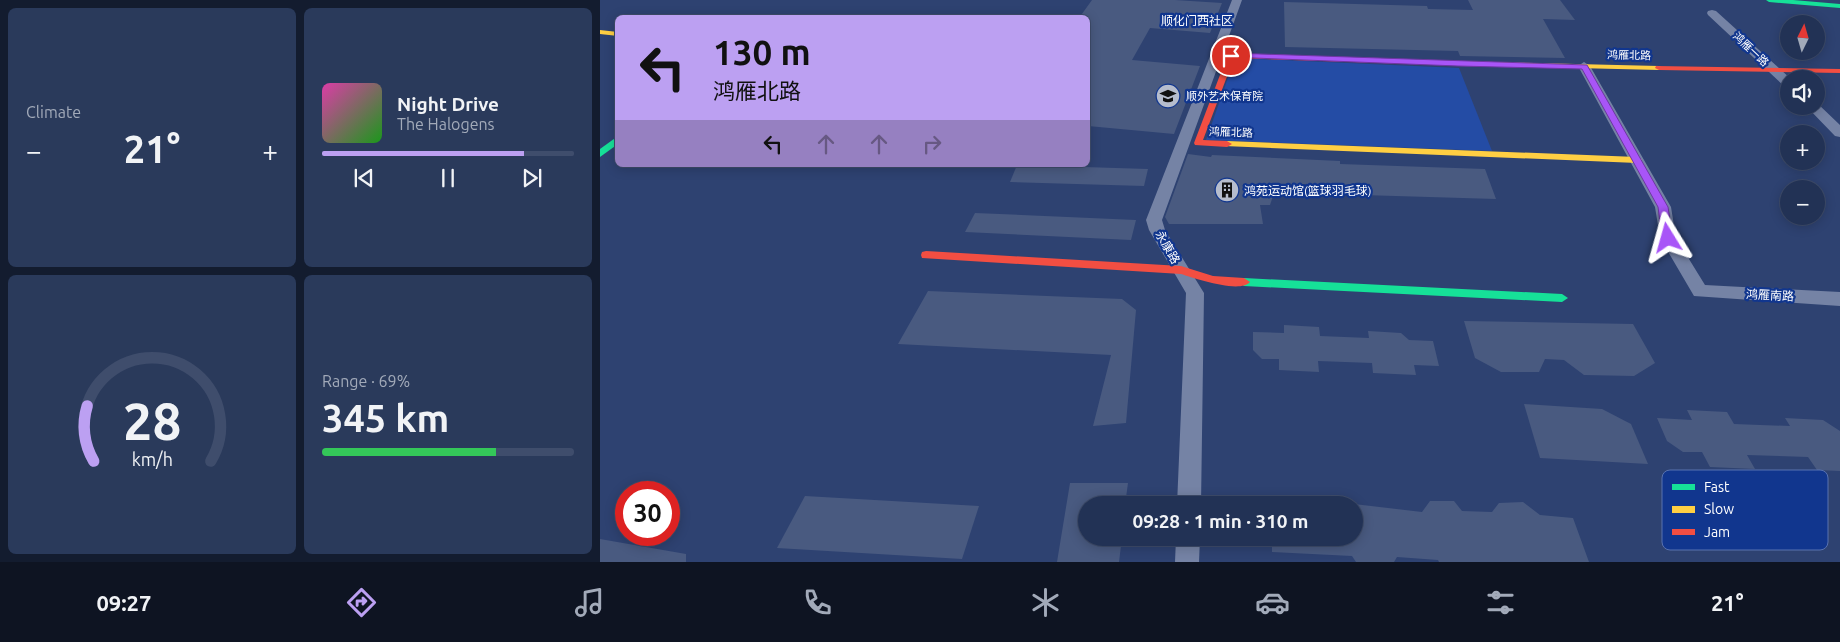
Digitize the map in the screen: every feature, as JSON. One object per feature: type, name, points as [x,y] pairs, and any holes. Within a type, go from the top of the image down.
[{"type":"street","name":"永康路","points":[[1189,496],[1195,293],[1157,230],[1154,220],[1237,0]]},
{"type":"street","points":[[1770,0],[1840,6]]},
{"type":"street","name":"鸿雁一路","points":[[1712,13],[1780,76]]},
{"type":"street","points":[[600,32],[615,34]]},
{"type":"street","name":"鸿雁北路","points":[[1637,160],[1198,143],[1231,56],[1458,64],[1840,71]]},
{"type":"street","points":[[1584,66],[1637,160]]},
{"type":"street","points":[[1821,115],[1840,133]]},
{"type":"street","points":[[600,154],[615,142]]},
{"type":"street","name":"鸿雁南路","points":[[1637,160],[1663,207],[1668,238],[1700,291],[1840,299]]},
{"type":"street","points":[[926,255],[1181,270],[1213,280],[1562,298]]},
{"type":"street","points":[[1187,562],[1188,546]]},
{"type":"shaded area","points":[[1235,58],[1459,68],[1492,151],[1206,140]]},
{"type":"building","points":[[1092,0],[1175,0],[1222,3],[1210,33],[1150,28],[1132,60],[1200,66],[1174,134],[1090,126],[1090,15],[1081,15]]},
{"type":"building","points":[[1468,0],[1560,0],[1575,20],[1543,19],[1565,58],[1460,56],[1458,51],[1285,47],[1284,2],[1427,6],[1428,9],[1473,10]]},
{"type":"building","name":"鸿苑运动馆(篮球羽毛球)","points":[[1188,154],[1211,157],[1212,155],[1340,161],[1340,164],[1485,169],[1496,199],[1362,195],[1361,185],[1287,184],[1282,197],[1273,196],[1270,205],[1260,205],[1263,224],[1169,224],[1165,217]]},
{"type":"building","points":[[1016,167],[1148,169],[1144,186],[1010,182]]},
{"type":"building","points":[[975,213],[1136,220],[1131,240],[965,232]]},
{"type":"building","points":[[928,291],[1122,299],[1136,310],[1126,423],[1093,426],[1111,355],[898,344]]},
{"type":"building","points":[[1464,321],[1633,324],[1655,363],[1634,376],[1584,375],[1564,360],[1545,359],[1539,372],[1501,372],[1475,358]]},
{"type":"building","points":[[1284,325],[1319,327],[1320,336],[1369,338],[1368,331],[1401,333],[1409,340],[1433,341],[1439,366],[1414,365],[1416,375],[1373,373],[1372,363],[1318,361],[1319,372],[1279,370],[1279,359],[1262,359],[1253,350],[1253,332],[1284,333]]},
{"type":"building","points":[[1524,404],[1602,409],[1631,424],[1648,464],[1540,458]]},
{"type":"building","points":[[1687,410],[1727,412],[1734,424],[1790,426],[1785,418],[1823,420],[1840,431],[1840,471],[1817,470],[1808,457],[1747,455],[1755,469],[1710,467],[1702,452],[1683,452],[1667,441],[1657,418],[1692,420]]},
{"type":"building","points":[[1070,483],[1128,483],[1126,496],[1078,496],[1078,546],[1121,546],[1119,562],[1057,562]]},
{"type":"building","points":[[805,496],[979,506],[962,559],[777,548]]},
{"type":"building","points":[[1430,501],[1454,501],[1462,511],[1492,512],[1499,503],[1523,502],[1540,515],[1573,518],[1589,562],[1439,562],[1438,560],[1397,557],[1394,562],[1356,562],[1352,556],[1272,552],[1272,546],[1363,546],[1363,505],[1422,512]]},
{"type":"building","points":[[600,539],[615,542],[615,546],[640,546],[686,554],[686,562],[600,562]]},
{"type":"traffic: fast","points":[[1769,0],[1840,6]]},
{"type":"traffic: fast","points":[[600,154],[615,142]]},
{"type":"traffic: fast","points":[[1244,282],[1562,298]]},
{"type":"traffic: slow","points":[[600,32],[615,34]]},
{"type":"traffic: slow","points":[[1412,62],[1659,68]]},
{"type":"traffic: slow","points":[[1227,144],[1637,160]]},
{"type":"traffic: jam","points":[[1227,144],[1198,143],[1231,56],[1412,62]]},
{"type":"traffic: jam","points":[[1659,68],[1840,71]]},
{"type":"traffic: jam","points":[[926,255],[1181,270],[1213,280],[1244,282]]},
{"type":"place","name":"顺外艺术保育院","points":[[1168,96]]},
{"type":"place","name":"鸿苑运动馆(篮球羽毛球)","points":[[1227,190]]},
{"type":"district","name":"顺化门西社区","points":[[1197,20]]},
{"type":"route","points":[[1231,56],[1458,64],[1584,66],[1663,207],[1668,238]]}]
